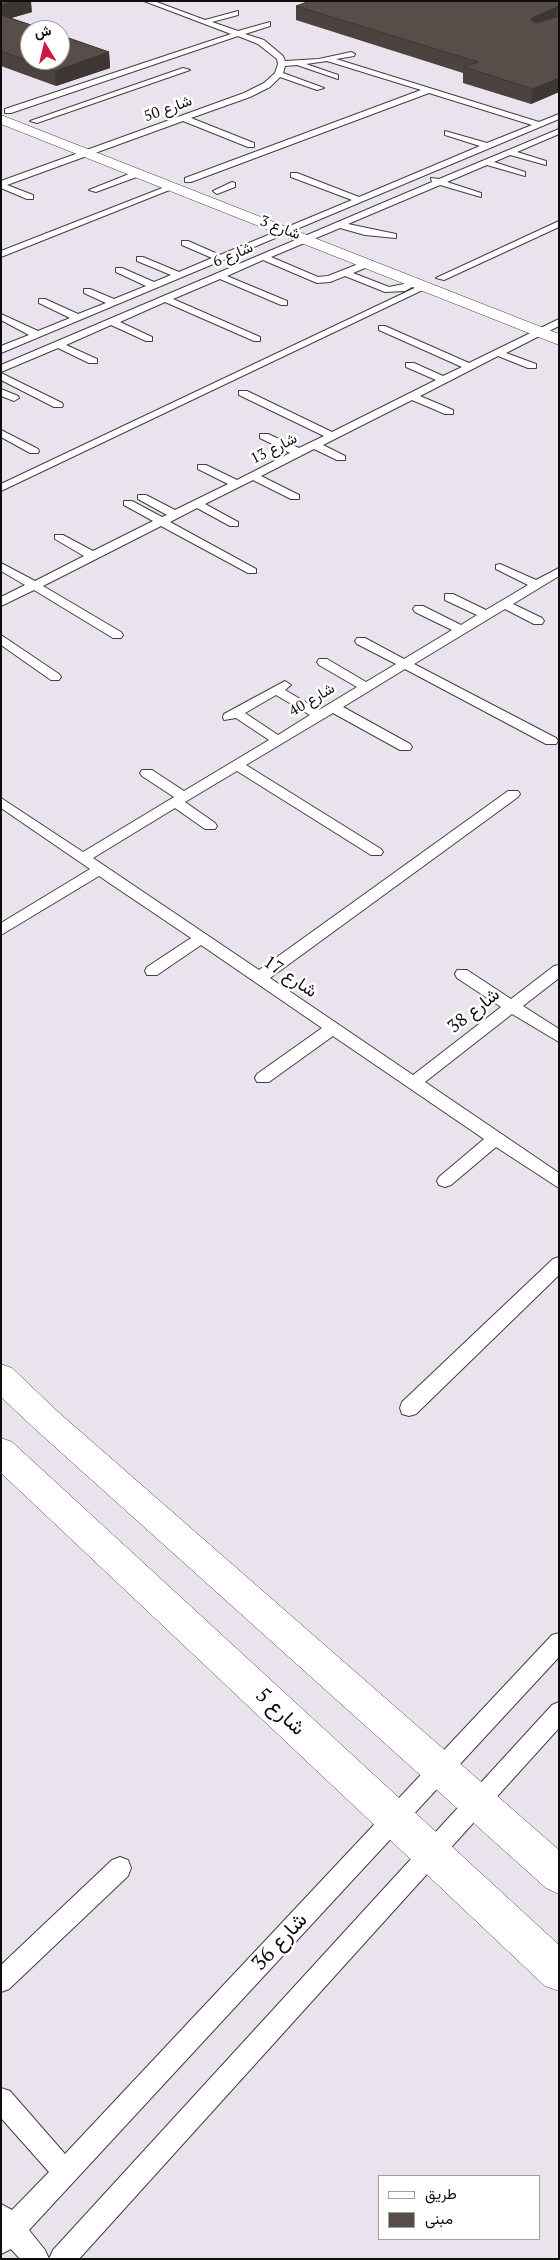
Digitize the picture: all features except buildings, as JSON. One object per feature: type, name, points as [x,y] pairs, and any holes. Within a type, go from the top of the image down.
[{"type":"street","name":"شارع 3","points":[[4,113],[34,121],[558,324]]},
{"type":"street","name":"شارع 3","points":[[4,113],[88,153],[559,340]]},
{"type":"street","points":[[1,1377],[46,1420],[441,1768],[559,1875]]},
{"type":"street","name":"شارع 5","points":[[1,1452],[559,1972]]},
{"type":"lane","points":[[147,1],[239,34],[269,47],[276,53],[282,64],[279,74],[320,88]]},
{"type":"lane","points":[[157,4],[168,1]]},
{"type":"lane","points":[[205,22],[235,13]]},
{"type":"lane","points":[[4,113],[267,24]]},
{"type":"lane","points":[[282,64],[330,60],[351,54]]},
{"type":"lane","points":[[330,60],[538,124]]},
{"type":"lane","points":[[297,64],[335,77]]},
{"type":"lane","points":[[34,121],[186,70]]},
{"type":"lane","points":[[393,79],[410,73]]},
{"type":"lane","name":"شارع 50","points":[[1,185],[258,91],[279,74]]},
{"type":"lane","points":[[188,180],[429,90]]},
{"type":"lane","points":[[234,100],[248,105]]},
{"type":"lane","name":"شارع 6","points":[[1,350],[559,116]]},
{"type":"lane","points":[[488,117],[527,129]]},
{"type":"lane","points":[[183,118],[251,145]]},
{"type":"lane","name":"شارع 6","points":[[1,369],[559,131]]},
{"type":"lane","points":[[448,133],[487,146]]},
{"type":"lane","points":[[509,152],[543,163]]},
{"type":"lane","points":[[486,162],[522,174]]},
{"type":"lane","points":[[93,190],[138,173]]},
{"type":"lane","points":[[294,175],[360,200]]},
{"type":"lane","points":[[420,175],[478,195]]},
{"type":"lane","points":[[1,185],[30,197]]},
{"type":"lane","points":[[217,192],[232,186]]},
{"type":"lane","points":[[1,254],[173,187]]},
{"type":"lane","points":[[313,192],[348,205]]},
{"type":"lane","points":[[441,278],[559,224]]},
{"type":"lane","points":[[340,225],[364,232],[393,236]]},
{"type":"lane","points":[[185,243],[220,258]]},
{"type":"lane","points":[[263,257],[311,279],[330,279],[369,263]]},
{"type":"lane","points":[[140,258],[180,275]]},
{"type":"lane","points":[[119,270],[155,286]]},
{"type":"lane","points":[[346,273],[388,290],[402,289],[421,284]]},
{"type":"lane","points":[[220,276],[284,302]]},
{"type":"lane","points":[[1,488],[421,284]]},
{"type":"lane","points":[[87,291],[114,303]]},
{"type":"lane","points":[[166,299],[257,339]]},
{"type":"lane","points":[[42,301],[79,318]]},
{"type":"lane","points":[[2,317],[38,335]]},
{"type":"lane","points":[[112,322],[149,339]]},
{"type":"lane","name":"شارع 13","points":[[1,602],[558,324]]},
{"type":"lane","points":[[382,328],[470,367]]},
{"type":"lane","points":[[58,345],[93,361]]},
{"type":"lane","points":[[498,353],[532,366]]},
{"type":"lane","points":[[410,365],[444,380]]},
{"type":"lane","points":[[1,376],[58,405]]},
{"type":"lane","points":[[1,392],[14,398]]},
{"type":"lane","points":[[243,393],[333,436]]},
{"type":"lane","points":[[413,396],[449,412]]},
{"type":"lane","points":[[1,434],[34,451]]},
{"type":"lane","points":[[264,436],[300,453]]},
{"type":"lane","points":[[315,445],[341,458]]},
{"type":"lane","points":[[207,464],[295,497]]},
{"type":"lane","points":[[142,497],[176,515]]},
{"type":"lane","points":[[128,503],[252,571]]},
{"type":"lane","points":[[197,504],[234,524]]},
{"type":"lane","points":[[59,537],[93,556]]},
{"type":"lane","points":[[2,566],[117,635]]},
{"type":"lane","points":[[500,567],[536,584]]},
{"type":"lane","name":"شارع 40","points":[[83,858],[559,571]]},
{"type":"lane","points":[[449,597],[486,615]]},
{"type":"lane","points":[[504,604],[538,620]]},
{"type":"lane","points":[[419,608],[461,630]]},
{"type":"lane","points":[[1,639],[55,676]]},
{"type":"lane","points":[[361,640],[551,741]]},
{"type":"lane","points":[[323,662],[366,687]]},
{"type":"lane","points":[[278,740],[233,715],[280,688],[319,715]]},
{"type":"lane","points":[[333,707],[405,747]]},
{"type":"lane","points":[[236,765],[376,852]]},
{"type":"lane","points":[[147,773],[210,826]]},
{"type":"lane","points":[[258,978],[513,794]]},
{"type":"lane","name":"شارع 17","points":[[1,802],[559,1182]]},
{"type":"lane","points":[[1,930],[100,870]]},
{"type":"lane","points":[[152,971],[200,939]]},
{"type":"lane","name":"شارع 38","points":[[413,1083],[559,970]]},
{"type":"lane","points":[[462,974],[559,1037]]},
{"type":"lane","points":[[263,1078],[332,1029]]},
{"type":"lane","points":[[445,1181],[495,1139]]},
{"type":"lane","points":[[409,1408],[559,1264]]},
{"type":"lane","name":"شارع 36","points":[[5,2229],[66,2173],[559,1642]]},
{"type":"lane","points":[[62,2259],[476,1801],[559,1712]]},
{"type":"lane","points":[[1,1981],[120,1868]]},
{"type":"lane","points":[[1,2100],[66,2173]]},
{"type":"lane","points":[[5,2229],[36,2259]]},
{"type":"shaded area","points":[[1,1],[559,1],[559,2259],[1,2259]]}]
